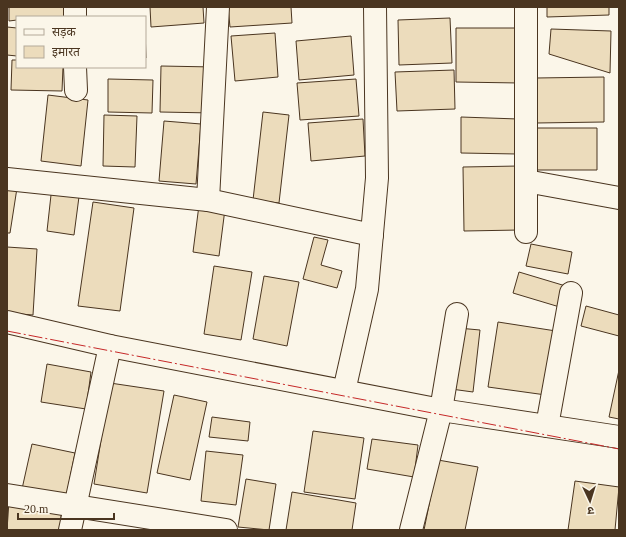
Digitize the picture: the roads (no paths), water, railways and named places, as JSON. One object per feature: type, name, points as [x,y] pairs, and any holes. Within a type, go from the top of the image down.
[{"type":"street","points":[[208,200],[218,7]]},
{"type":"street","points":[[344,391],[367,289],[377,178],[375,7]]},
{"type":"street","points":[[526,7],[526,232]]},
{"type":"street","points":[[75,68],[76,90]]},
{"type":"street","points":[[7,179],[208,200],[372,235]]},
{"type":"street","points":[[526,181],[619,198]]},
{"type":"street","points":[[547,426],[571,293]]},
{"type":"street","points":[[411,530],[441,410],[457,314]]},
{"type":"street","points":[[7,322],[110,346],[441,410],[619,436]]},
{"type":"street","points":[[70,530],[74,505],[110,346]]},
{"type":"street","points":[[7,495],[74,505],[192,527],[226,530]]}]
